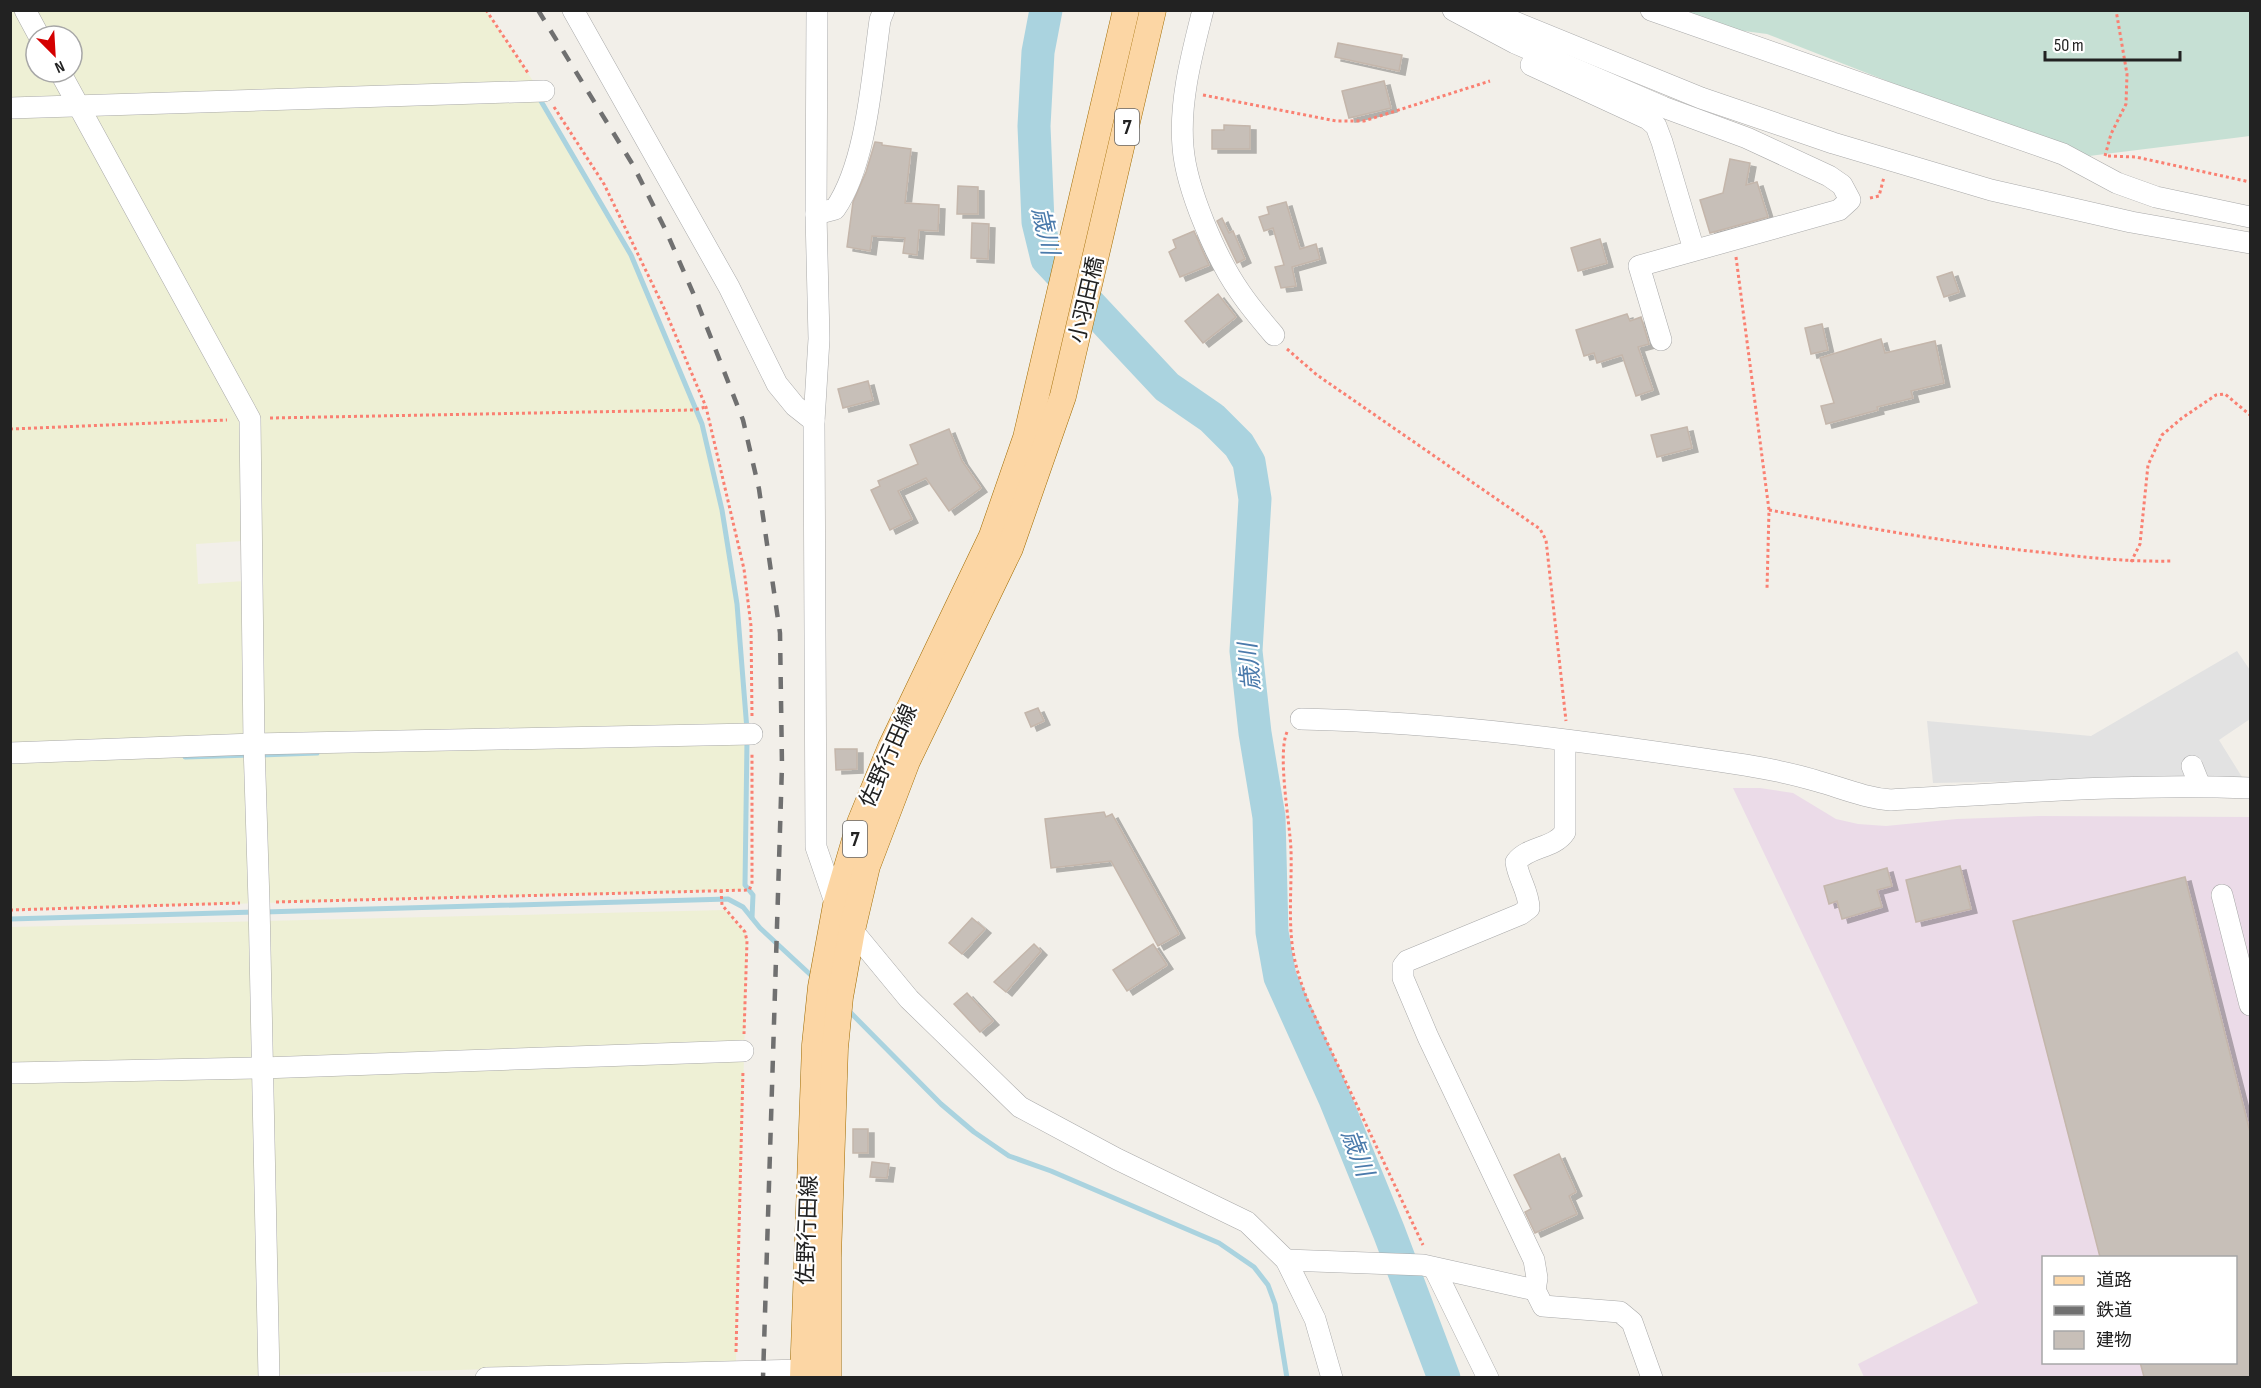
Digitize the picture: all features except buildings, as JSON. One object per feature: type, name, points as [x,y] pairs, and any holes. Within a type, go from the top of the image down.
[{"type":"main road","name":"小羽田橋","points":[[1051,334],[1126,10]]},
{"type":"main road","name":"小羽田橋","points":[[1073,356],[1153,10]]},
{"type":"main road","name":"佐野行田線","points":[[803,1373],[815,1045],[821,987],[836,905],[860,823],[891,747],[992,536],[1026,438],[1051,334]]},
{"type":"main road","name":"佐野行田線","points":[[828,1377],[828,1257],[835,1048],[840,997],[867,866],[907,761],[1019,526],[1063,396],[1073,356]]},
{"type":"street","points":[[25,10],[33,24]]},
{"type":"street","points":[[573,10],[729,287],[777,384],[795,406],[814,421]]},
{"type":"street","points":[[817,10],[816,214],[819,339],[814,421],[816,847],[836,905],[852,930],[909,999],[1020,1107],[1117,1159],[1247,1222],[1286,1260],[1315,1319],[1332,1377]]},
{"type":"street","points":[[816,214],[834,209],[845,194],[865,129],[880,20],[884,10]]},
{"type":"street","points":[[1203,10],[1189,68],[1182,147],[1203,220],[1220,257],[1239,290],[1274,335]]},
{"type":"street","points":[[1453,10],[1515,43],[1663,107],[1747,138],[1829,176],[1848,192],[1850,200],[1839,210],[1639,266],[1661,340]]},
{"type":"street","points":[[1485,10],[1701,98],[1833,143],[1990,190],[2131,222],[2250,243]]},
{"type":"street","points":[[1651,10],[2063,154],[2117,183],[2156,197],[2250,217]]},
{"type":"street","points":[[1515,43],[1515,53],[1522,61],[1648,119],[1656,126],[1694,250]]},
{"type":"street","points":[[67,84],[250,419],[254,744],[269,1377]]},
{"type":"street","points":[[10,108],[544,91]]},
{"type":"street","points":[[1301,719],[1355,720],[1456,728],[1748,766],[1817,781],[1875,799],[2200,786],[2250,788]]},
{"type":"street","points":[[10,753],[254,744],[752,734]]},
{"type":"street","points":[[1565,741],[1565,832],[1561,839],[1524,855],[1516,862],[1517,871],[1529,899],[1529,908],[1521,914],[1407,961],[1402,970],[1403,978],[1534,1260],[1537,1278],[1535,1290],[1543,1306],[1620,1312],[1632,1322],[1652,1377]]},
{"type":"street","points":[[2192,766],[2200,786]]},
{"type":"street","points":[[2222,895],[2250,1005]]},
{"type":"street","points":[[10,1073],[262,1068],[743,1051]]},
{"type":"street","points":[[1286,1260],[1428,1267],[1535,1290]]},
{"type":"street","points":[[1428,1267],[1488,1377]]},
{"type":"street","points":[[486,1377],[736,1371],[803,1373]]},
{"type":"path","points":[[10,910],[749,890],[752,884],[751,626],[744,569],[706,407],[664,308],[604,184],[544,91],[533,81],[486,10]]},
{"type":"path","points":[[2101,163],[2111,134],[2126,104],[2127,74],[2116,10]]},
{"type":"path","points":[[1186,92],[1336,121],[1364,121],[1490,81]]},
{"type":"path","points":[[2105,156],[2136,158],[2250,182]]},
{"type":"path","points":[[1879,196],[1887,168]]},
{"type":"path","points":[[1732,239],[1739,266],[1769,510],[1767,589]]},
{"type":"path","points":[[1274,335],[1298,361],[1317,375],[1540,529],[1546,540],[1566,722],[1565,741]]},
{"type":"path","points":[[2131,562],[2140,544],[2148,465],[2162,435],[2216,395],[2225,394],[2250,415]]},
{"type":"path","points":[[10,429],[250,419],[693,410],[706,407]]},
{"type":"path","points":[[1769,510],[1890,532],[2011,550],[2131,562],[2172,561]]},
{"type":"path","points":[[1301,719],[1285,734],[1283,757],[1291,850],[1290,921],[1299,976],[1309,1004],[1428,1267]]},
{"type":"path","points":[[722,890],[722,905],[745,932],[747,941],[736,1371]]},
{"type":"shaded area","points":[[2237,651],[2250,670],[2250,719],[2219,740],[2242,777],[1933,783],[1927,721],[2091,736]]},
{"type":"shaded area","points":[[1733,788],[1760,788],[1793,793],[1836,819],[1858,824],[1886,826],[1957,819],[2040,816],[2250,817],[2250,1377],[1864,1377],[1858,1364],[1978,1303]]},
{"type":"green space","points":[[10,11],[486,11],[533,81],[532,88],[589,180],[631,255],[702,424],[722,510],[737,604],[747,716],[745,885],[743,890],[11,910]],"holes":[[[243,541],[245,581],[198,584],[196,544]]]},
{"type":"green space","points":[[1663,11],[2250,11],[2250,136],[2081,157],[1767,34],[1721,28]]},
{"type":"green space","points":[[725,910],[745,932],[747,941],[736,1362],[283,1375],[11,1377],[10,927]]},
{"type":"waterway","name":"歳川","points":[[1046,10],[1038,52],[1034,126],[1038,222],[1047,259],[1167,387],[1212,418],[1239,445],[1249,462],[1255,499],[1246,651],[1255,733],[1269,817],[1272,932],[1280,977],[1335,1099],[1389,1232],[1444,1378]]},
{"type":"waterway","points":[[538,96],[631,255],[702,424],[722,510],[737,604],[747,730]]},
{"type":"waterway","points":[[747,740],[745,885],[753,895],[752,918]]},
{"type":"waterway","points":[[260,755],[317,753]]},
{"type":"waterway","points":[[185,757],[251,755]]},
{"type":"waterway","points":[[264,912],[728,899],[743,907],[760,928],[814,978]]},
{"type":"waterway","points":[[10,919],[255,912]]},
{"type":"waterway","points":[[847,1009],[941,1104],[974,1132],[1009,1156],[1051,1171],[1219,1243],[1254,1267],[1268,1285],[1275,1304],[1287,1378]]},
{"type":"railway","points":[[538,10],[633,165],[666,231],[697,302],[743,420],[759,489],[780,633],[782,765],[763,1378]]}]
